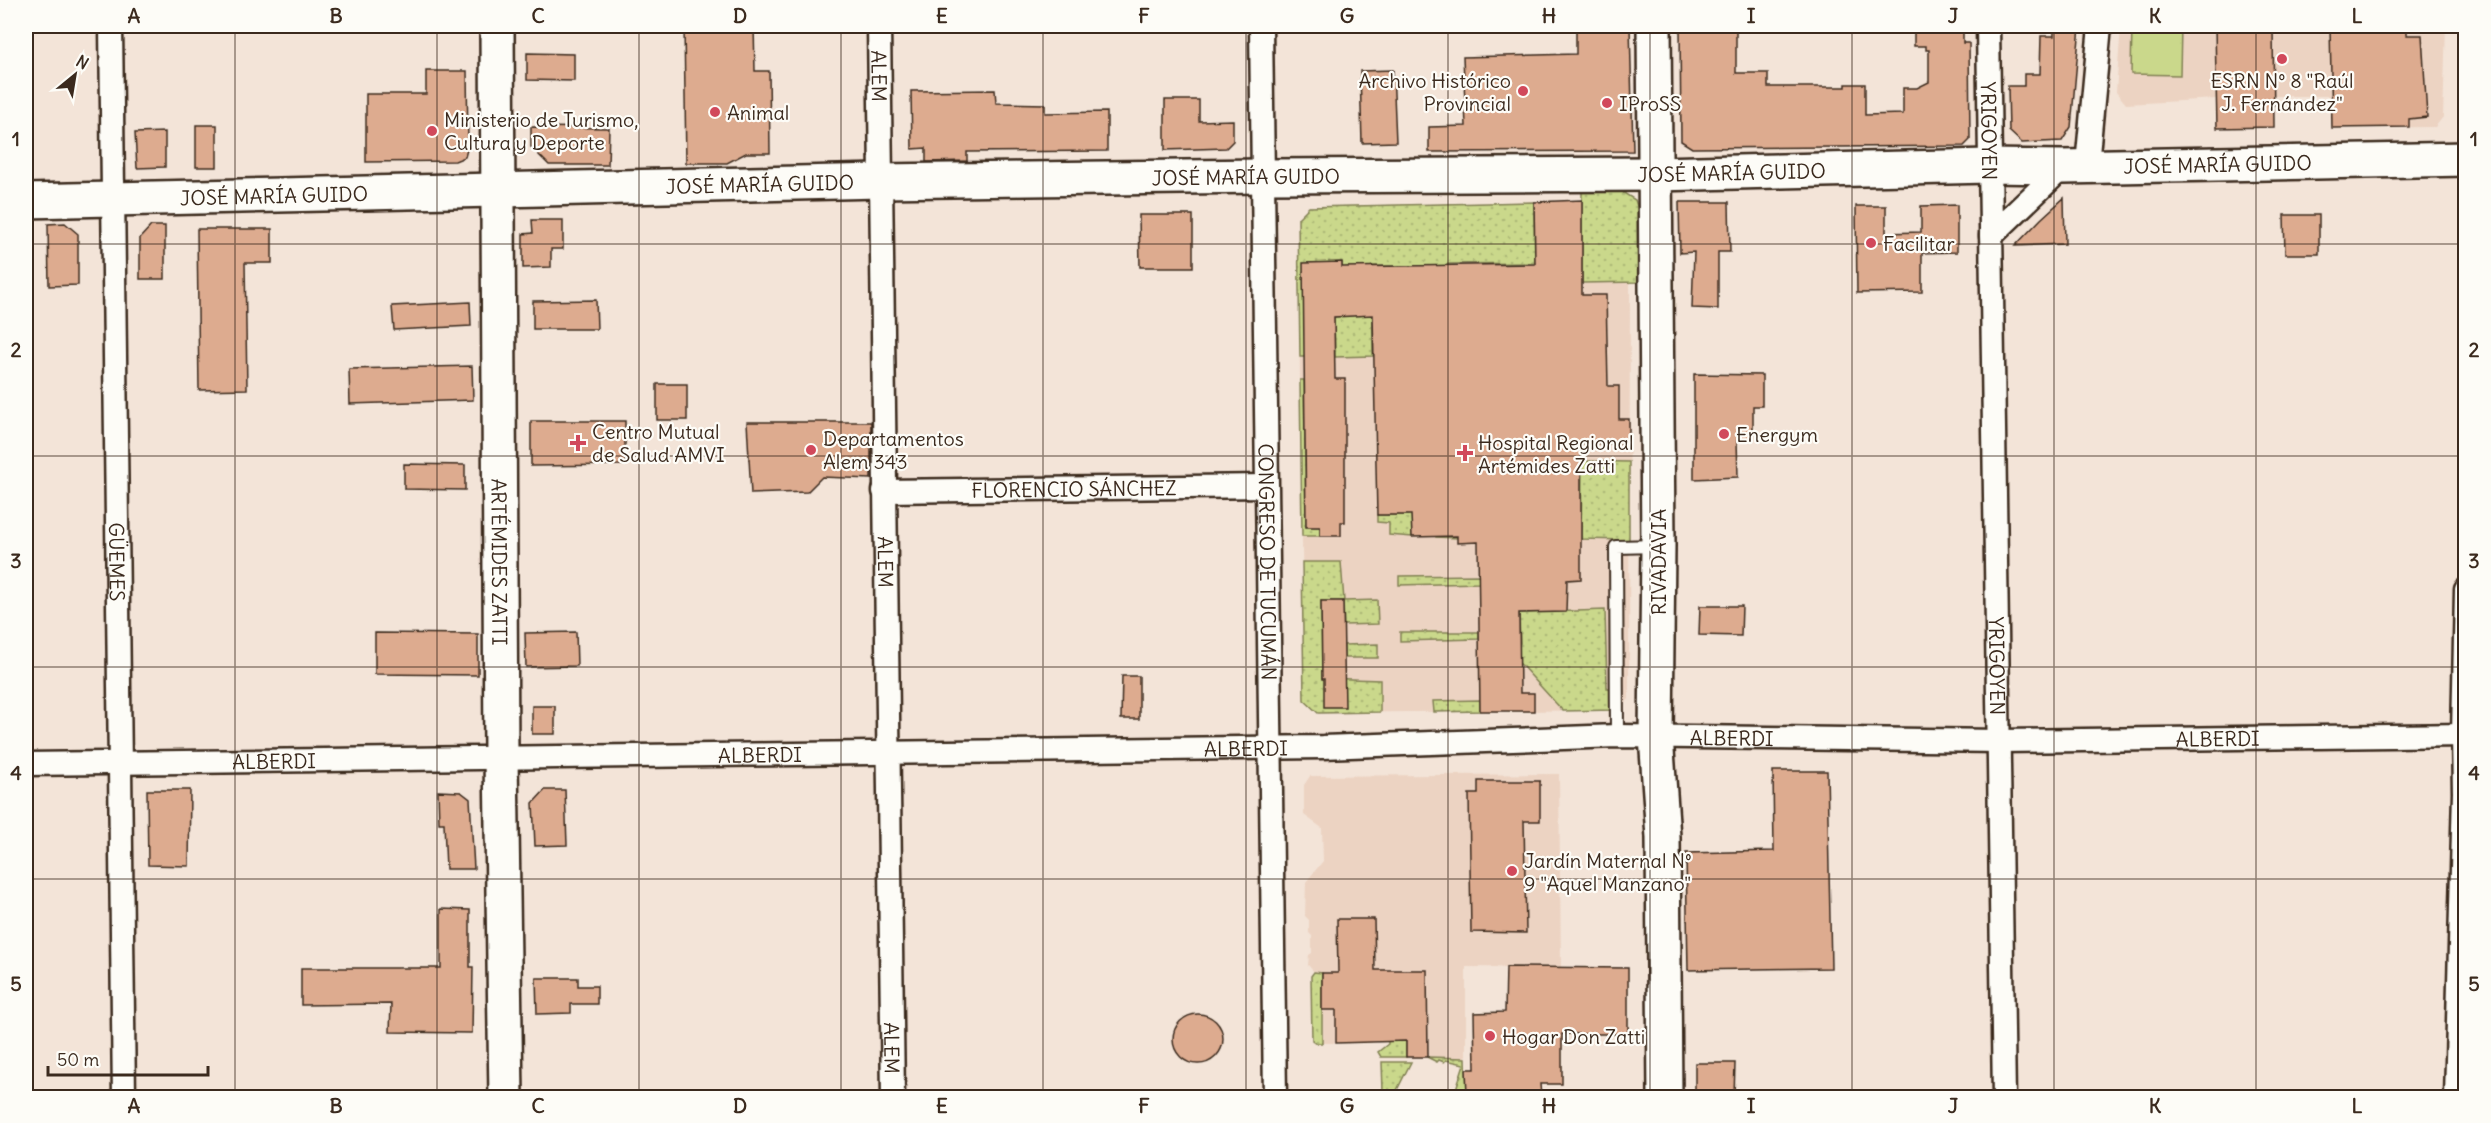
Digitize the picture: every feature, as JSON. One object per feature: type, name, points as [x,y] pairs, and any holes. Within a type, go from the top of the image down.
[{"type":"main road","name":"ARTÉMIDES ZATTI","points":[[497,26],[501,758],[506,1098]]},
{"type":"main road","name":"RIVADAVIA","points":[[1654,26],[1657,174],[1656,736],[1663,837],[1665,1098]]},
{"type":"main road","name":"JOSÉ MARÍA GUIDO","points":[[26,201],[880,181],[1657,174],[1989,166],[2466,159]]},
{"type":"street","name":"GÜEMES","points":[[111,26],[124,1098]]},
{"type":"street","name":"ALEM","points":[[879,26],[892,1098]]},
{"type":"street","name":"CONGRESO DE TUCUMÁN","points":[[1261,26],[1275,1098]]},
{"type":"street","name":"YRIGOYEN","points":[[1988,26],[2004,1098]]},
{"type":"street","points":[[1991,236],[2075,166],[2100,26]]},
{"type":"street","name":"FLORENCIO SÁNCHEZ","points":[[884,491],[1266,486]]},
{"type":"street","points":[[2456,1098],[2464,792],[2466,591]]},
{"type":"street","name":"ALBERDI","points":[[26,764],[888,754],[1270,747],[1617,736],[2000,741],[2464,735]]},
{"type":"lane","points":[[1617,736],[1616,547],[1658,546]]},
{"type":"shaded area","name":"ESRN Nº 8 \"Raúl J. Fernández\"","points":[[2121,26],[2446,26],[2443,117],[2435,127],[2332,128],[2331,96],[2274,96],[2274,127],[2217,128],[2216,99],[2126,104],[2116,92]]},
{"type":"shaded area","name":"Hospital Regional Artémides Zatti","points":[[1582,200],[1582,283],[1630,282],[1629,699],[1619,710],[1318,713],[1304,700],[1298,218],[1309,207]]},
{"type":"shaded area","points":[[1559,774],[1561,968],[1466,967],[1466,1058],[1406,1057],[1406,1041],[1392,1041],[1372,1013],[1372,1043],[1322,1043],[1322,973],[1314,972],[1308,965],[1309,955],[1312,953],[1312,936],[1309,933],[1309,920],[1305,916],[1306,882],[1323,861],[1322,828],[1304,815],[1304,785],[1310,776]]},
{"type":"green space","points":[[2132,26],[2181,26],[2180,75],[2131,74]]},
{"type":"green space","points":[[1582,189],[1619,190],[1635,200],[1639,212],[1639,282],[1582,283]]},
{"type":"green space","points":[[1534,202],[1535,263],[1448,264],[1450,361],[1427,361],[1428,266],[1372,266],[1373,356],[1335,357],[1334,317],[1344,316],[1342,262],[1305,357],[1300,357],[1298,218],[1309,207]]},
{"type":"green space","points":[[1300,380],[1304,380],[1306,526],[1320,527],[1320,536],[1302,536]]},
{"type":"green space","points":[[1582,461],[1629,462],[1629,540],[1581,539]]},
{"type":"green space","points":[[1409,503],[1457,523],[1457,538],[1436,537],[1436,517],[1412,517],[1412,537],[1389,535],[1389,523],[1377,522],[1377,515],[1408,515]]},
{"type":"green space","points":[[1302,562],[1341,562],[1344,601],[1377,600],[1378,624],[1344,625],[1343,601],[1321,601],[1322,678],[1380,680],[1380,712],[1318,713],[1304,700]]},
{"type":"green space","points":[[1479,575],[1479,583],[1399,585],[1399,576]]},
{"type":"green space","points":[[1605,610],[1607,688],[1614,688],[1614,710],[1563,711],[1502,644],[1520,643],[1519,613]]},
{"type":"green space","points":[[1400,632],[1479,632],[1479,639],[1400,641]]},
{"type":"green space","points":[[1378,644],[1378,658],[1344,658],[1344,645]]},
{"type":"green space","points":[[1480,700],[1480,711],[1434,712],[1433,701]]},
{"type":"green space","points":[[1314,972],[1322,973],[1322,1043],[1312,1040],[1311,976]]},
{"type":"green space","points":[[1387,1013],[1392,1041],[1406,1041],[1406,1057],[1381,1057],[1378,1052],[1388,1044]]},
{"type":"green space","points":[[1427,1057],[1466,1058],[1467,1095],[1456,1095],[1464,1064],[1446,1060],[1437,1062]]},
{"type":"green space","points":[[1382,1062],[1411,1062],[1394,1096],[1386,1095],[1383,1091]]},
{"type":"building","name":"Animal","points":[[684,26],[754,26],[755,71],[769,71],[770,153],[746,153],[727,163],[686,163]]},
{"type":"building","name":"Archivo Histórico Provincial","points":[[1576,26],[1630,26],[1633,151],[1429,152],[1429,127],[1466,126],[1463,57],[1576,54]]},
{"type":"building","points":[[1680,26],[1736,26],[1736,73],[1768,73],[1768,87],[1846,87],[1846,84],[1865,84],[1865,115],[1903,114],[1903,88],[1917,88],[1929,82],[1929,50],[1926,50],[1926,46],[1914,46],[1914,26],[1963,26],[1963,43],[1969,43],[1970,140],[1964,146],[1692,148],[1681,141]]},
{"type":"building","points":[[2054,26],[2080,26],[2071,127],[2062,141],[2022,143],[2009,131],[2008,86],[2024,86],[2024,74],[2040,74],[2041,36],[2054,36]]},
{"type":"building","points":[[2215,26],[2273,26],[2274,127],[2217,128]]},
{"type":"building","points":[[2330,26],[2407,26],[2407,35],[2422,35],[2427,117],[2409,119],[2409,127],[2332,128]]},
{"type":"building","points":[[527,53],[574,54],[574,81],[527,80]]},
{"type":"building","points":[[1393,70],[1396,142],[1362,143],[1360,71]]},
{"type":"building","name":"Ministerio de Turismo, Cultura y Deporte","points":[[426,71],[467,71],[468,146],[465,157],[455,161],[366,162],[366,94],[426,94]]},
{"type":"building","points":[[995,90],[996,103],[1045,104],[1045,113],[1107,112],[1107,151],[967,152],[967,161],[926,162],[926,148],[912,149],[911,91]]},
{"type":"building","points":[[1165,100],[1199,100],[1199,121],[1233,120],[1233,141],[1226,148],[1165,150]]},
{"type":"building","points":[[196,125],[217,125],[217,167],[196,167]]},
{"type":"building","points":[[531,127],[609,128],[608,165],[549,165],[531,147]]},
{"type":"building","points":[[165,132],[165,167],[137,168],[135,133]]},
{"type":"building","points":[[2064,198],[2065,244],[2015,246],[2041,219]]},
{"type":"building","name":"Hospital Regional Artémides Zatti","points":[[1582,200],[1582,295],[1606,295],[1608,386],[1619,386],[1619,419],[1629,419],[1629,444],[1581,443],[1581,579],[1567,580],[1566,612],[1519,613],[1520,693],[1534,693],[1534,711],[1480,711],[1478,542],[1457,543],[1457,536],[1412,537],[1411,515],[1377,515],[1373,315],[1334,317],[1335,379],[1345,379],[1345,522],[1341,522],[1341,536],[1320,536],[1320,527],[1306,527],[1303,263],[1342,262],[1342,267],[1535,264],[1534,202]]},
{"type":"building","points":[[1679,202],[1729,202],[1730,252],[1718,252],[1718,309],[1692,308],[1694,252],[1680,253]]},
{"type":"building","points":[[1957,205],[1957,252],[1922,253],[1922,292],[1857,293],[1856,206],[1886,206],[1886,233],[1921,232],[1921,206]]},
{"type":"building","points":[[1139,215],[1193,215],[1193,267],[1140,267]]},
{"type":"building","points":[[2284,215],[2319,215],[2319,254],[2285,254]]},
{"type":"building","points":[[532,220],[563,220],[563,249],[551,249],[551,267],[523,268],[523,234],[533,233]]},
{"type":"building","points":[[65,223],[78,234],[78,285],[49,286],[48,224]]},
{"type":"building","points":[[151,226],[165,226],[165,279],[140,279],[140,238]]},
{"type":"building","points":[[197,229],[272,229],[272,263],[245,263],[247,389],[199,390]]},
{"type":"building","points":[[596,300],[597,329],[533,329],[533,301]]},
{"type":"building","points":[[470,302],[471,326],[394,330],[392,306]]},
{"type":"building","points":[[472,366],[473,400],[350,404],[349,369]]},
{"type":"building","points":[[1694,374],[1762,375],[1762,406],[1753,406],[1753,440],[1737,440],[1738,477],[1694,479]]},
{"type":"building","points":[[657,384],[687,384],[687,420],[657,420]]},
{"type":"building","name":"Centro Mutual de Salud AMVI","points":[[531,421],[625,421],[625,465],[531,466]]},
{"type":"building","name":"Departamentos Alem 343","points":[[747,422],[871,422],[871,479],[822,477],[807,492],[751,494]]},
{"type":"building","points":[[404,464],[465,465],[465,490],[404,489]]},
{"type":"building","points":[[1321,601],[1343,601],[1345,707],[1324,707]]},
{"type":"building","points":[[1700,606],[1742,606],[1741,636],[1699,635]]},
{"type":"building","points":[[576,632],[577,666],[526,667],[525,633]]},
{"type":"building","points":[[375,633],[478,634],[478,675],[375,674]]},
{"type":"building","points":[[1122,676],[1139,676],[1139,719],[1121,719]]},
{"type":"building","points":[[532,706],[555,706],[555,734],[532,734]]},
{"type":"building","points":[[1773,771],[1827,771],[1831,968],[1688,970],[1686,853],[1774,851]]},
{"type":"building","name":"Jardín Maternal N° 9 \"Aquel Manzano\"","points":[[1478,781],[1540,781],[1540,821],[1524,821],[1526,933],[1471,932],[1469,794],[1478,794]]},
{"type":"building","points":[[147,790],[190,790],[189,866],[148,865]]},
{"type":"building","points":[[545,790],[565,790],[567,845],[535,846],[533,803]]},
{"type":"building","points":[[438,791],[461,792],[470,799],[474,869],[446,869],[444,823],[439,823]]},
{"type":"building","points":[[441,909],[470,910],[470,967],[473,967],[472,1033],[390,1032],[391,1004],[301,1005],[301,968],[441,968]]},
{"type":"building","points":[[1337,919],[1374,919],[1375,970],[1427,970],[1428,1057],[1406,1057],[1406,1041],[1336,1043],[1336,1010],[1322,1010],[1322,973],[1338,973]]},
{"type":"building","points":[[1506,967],[1628,968],[1628,1034],[1562,1034],[1562,1084],[1540,1084],[1541,1096],[1467,1095],[1466,1069],[1475,1069],[1474,1013],[1505,1012]]},
{"type":"building","points":[[536,978],[578,978],[578,986],[597,986],[597,1004],[571,1004],[571,1013],[537,1014]]},
{"type":"building","points":[[1198,1014],[1207,1016],[1218,1025],[1223,1039],[1221,1048],[1212,1059],[1198,1064],[1189,1062],[1178,1053],[1173,1039],[1175,1030],[1184,1019]]},
{"type":"building","points":[[1695,1063],[1735,1063],[1734,1096],[1695,1096]]},
{"type":"place","name":"ESRN Nº 8 \"Raúl J. Fernández\"","points":[[2282,59]]},
{"type":"place","name":"Archivo Histórico Provincial","points":[[1523,91]]},
{"type":"place","name":"IProSS","points":[[1607,103]]},
{"type":"place","name":"Animal","points":[[715,112]]},
{"type":"place","name":"Ministerio de Turismo, Cultura y Deporte","points":[[432,131]]},
{"type":"place","name":"Facilitar","points":[[1871,243]]},
{"type":"place","name":"Energym","points":[[1724,434]]},
{"type":"place","name":"Centro Mutual de Salud AMVI","points":[[578,443]]},
{"type":"place","name":"Departamentos Alem 343","points":[[811,450]]},
{"type":"place","name":"Hospital Regional Artémides Zatti","points":[[1465,453]]},
{"type":"place","name":"Jardín Maternal N° 9 \"Aquel Manzano\"","points":[[1512,871]]},
{"type":"place","name":"Hogar Don Zatti","points":[[1490,1036]]}]
